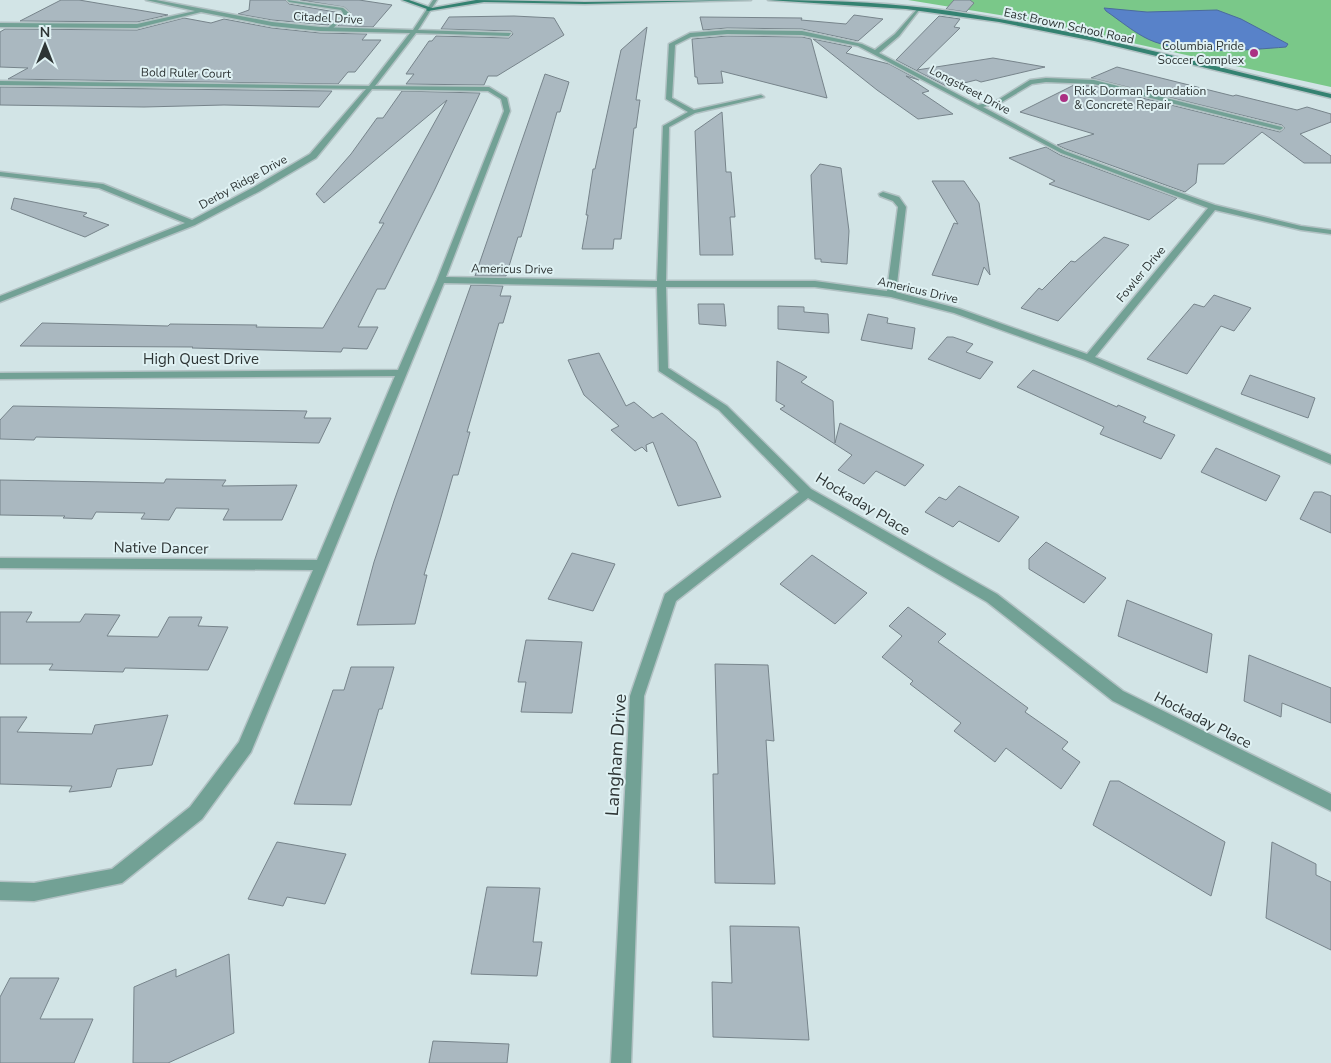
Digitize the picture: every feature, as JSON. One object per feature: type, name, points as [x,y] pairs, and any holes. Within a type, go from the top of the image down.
[{"type":"main road","points":[[404,0],[429,9],[483,0],[603,3],[749,0]]},
{"type":"main road","name":"East Brown School Road","points":[[770,0],[836,2],[918,9],[995,20],[1331,96]]},
{"type":"street","name":"Citadel Drive","points":[[148,0],[272,24],[330,29],[509,34]]},
{"type":"street","name":"Derby Ridge Drive","points":[[0,299],[192,223],[257,189],[313,156],[414,32],[435,0]]},
{"type":"street","points":[[289,1],[343,9],[346,13],[330,29]]},
{"type":"street","points":[[876,52],[897,35],[918,9]]},
{"type":"street","points":[[0,25],[137,26],[201,10]]},
{"type":"street","name":"Longstreet Drive","points":[[693,112],[669,99],[672,44],[690,35],[727,32],[802,33],[832,38],[876,52],[1063,152],[1119,174],[1213,206],[1301,228],[1331,232]]},
{"type":"street","points":[[976,107],[1000,101],[1030,82],[1046,80],[1080,81],[1094,82],[1280,128]]},
{"type":"street","name":"Bold Ruler Court","points":[[0,83],[371,86],[489,89],[504,98],[507,110],[441,280],[245,748],[196,813],[116,876],[34,892],[0,891]]},
{"type":"street","name":"Hockaday Place","points":[[761,97],[693,112],[666,126],[661,284],[663,369],[723,408],[807,492],[992,598],[1118,696],[1331,803]]},
{"type":"street","points":[[0,174],[100,186],[192,223]]},
{"type":"street","points":[[883,194],[896,199],[902,207],[892,294]]},
{"type":"street","name":"Fowler Drive","points":[[1089,358],[1213,206]]},
{"type":"street","name":"Americus Drive","points":[[441,280],[661,284],[814,284],[892,294],[958,311],[1089,358],[1331,460]]},
{"type":"street","name":"High Quest Drive","points":[[0,376],[403,372]]},
{"type":"street","name":"Langham Drive","points":[[621,1063],[637,696],[670,598],[807,492]]},
{"type":"street","name":"Native Dancer","points":[[0,563],[321,566]]},
{"type":"green space","name":"Columbia Pride Soccer Complex","points":[[908,0],[1331,0],[1331,87],[1024,19]]},
{"type":"water","points":[[1104,8],[1147,12],[1217,10],[1241,19],[1288,44],[1286,47],[1220,51],[1169,46],[1142,36]]},
{"type":"building","points":[[61,0],[79,0],[168,15],[137,22],[20,21]]},
{"type":"building","points":[[250,0],[285,0],[289,4],[341,13],[328,25],[272,20],[238,14],[249,10]]},
{"type":"building","points":[[300,0],[359,0],[392,5],[373,27],[338,26],[351,13],[344,7]]},
{"type":"building","points":[[954,0],[970,0],[974,3],[966,12],[946,9]]},
{"type":"building","points":[[854,15],[883,19],[858,41],[802,29],[727,28],[703,30],[700,17],[802,18],[801,20],[846,24]]},
{"type":"building","points":[[514,16],[554,18],[564,35],[497,76],[488,76],[484,85],[406,84],[414,74],[406,74],[429,41],[432,41],[436,36],[509,38],[513,34],[511,31],[441,29],[449,17]]},
{"type":"building","points":[[939,16],[960,19],[954,27],[960,28],[917,70],[993,58],[1045,67],[981,82],[976,80],[948,87],[896,60]]},
{"type":"building","points":[[184,18],[211,23],[224,19],[272,28],[320,33],[367,34],[362,40],[381,40],[355,72],[348,72],[338,84],[8,79],[28,68],[0,67],[0,32],[5,29],[137,30]]},
{"type":"building","points":[[647,27],[636,100],[640,100],[636,128],[634,128],[621,239],[614,239],[613,249],[582,249],[593,169],[595,169],[621,50]]},
{"type":"building","points":[[727,36],[802,37],[811,39],[827,98],[721,71],[723,83],[698,84],[697,77],[695,77],[692,39]]},
{"type":"building","points":[[813,39],[852,47],[846,53],[889,64],[919,80],[906,76],[929,91],[922,93],[953,114],[918,119],[877,90]]},
{"type":"building","points":[[1117,67],[1233,96],[1236,95],[1297,110],[1307,107],[1331,114],[1331,122],[1300,134],[1331,156],[1331,163],[1304,163],[1262,132],[1224,164],[1198,164],[1196,183],[1185,192],[1057,145],[1094,134],[1020,112],[1074,85],[1094,86],[1280,132],[1285,128],[1282,125],[1091,78]]},
{"type":"building","points":[[545,74],[569,82],[560,112],[557,112],[521,237],[518,237],[506,276],[475,276]]},
{"type":"building","points":[[0,87],[332,91],[319,107],[224,105],[144,107],[0,105]]},
{"type":"building","points":[[402,91],[480,93],[385,289],[377,289],[358,327],[378,327],[367,349],[343,348],[341,352],[193,347],[20,346],[42,323],[168,326],[170,324],[257,325],[256,327],[323,328],[384,223],[379,223],[447,100],[324,203],[316,194],[351,154],[377,118],[383,118]]},
{"type":"building","points":[[722,112],[726,172],[731,172],[735,217],[730,217],[733,255],[700,255],[695,131]]},
{"type":"building","points":[[1046,147],[1060,155],[1177,198],[1149,220],[1049,184],[1055,181],[1009,158]]},
{"type":"building","points":[[820,164],[841,168],[849,231],[847,264],[821,262],[821,259],[815,259],[811,175]]},
{"type":"building","points":[[932,181],[964,181],[979,203],[990,275],[984,267],[978,285],[932,275],[954,223],[958,224]]},
{"type":"building","points":[[14,198],[87,213],[83,216],[109,225],[85,237],[11,209]]},
{"type":"building","points":[[1104,237],[1129,245],[1058,321],[1021,308],[1039,288],[1042,290],[1071,261],[1075,262]]},
{"type":"building","points":[[471,285],[503,286],[500,296],[511,296],[503,323],[499,323],[467,432],[470,432],[458,475],[453,475],[424,575],[427,575],[415,624],[357,625],[374,562],[394,501]]},
{"type":"building","points":[[1214,295],[1251,308],[1234,331],[1221,326],[1187,374],[1147,359],[1194,304],[1204,307]]},
{"type":"building","points":[[698,304],[724,304],[726,326],[699,324]]},
{"type":"building","points":[[778,306],[804,307],[804,312],[828,314],[829,333],[778,329]]},
{"type":"building","points":[[868,314],[888,318],[887,323],[915,328],[912,349],[861,340]]},
{"type":"building","points":[[947,337],[953,337],[973,344],[966,352],[993,362],[980,379],[928,359]]},
{"type":"building","points":[[599,353],[626,406],[634,402],[653,418],[662,413],[696,442],[721,497],[678,506],[653,442],[646,445],[647,452],[642,447],[635,451],[611,430],[619,426],[584,395],[568,360]]},
{"type":"building","points":[[777,361],[807,377],[801,382],[833,401],[835,443],[840,423],[924,465],[905,486],[876,471],[864,484],[838,470],[852,455],[780,409],[785,406],[776,401]]},
{"type":"building","points":[[1033,370],[1117,407],[1118,405],[1146,417],[1143,422],[1175,435],[1161,459],[1100,434],[1104,427],[1017,387]]},
{"type":"building","points":[[1250,375],[1315,398],[1308,418],[1241,394]]},
{"type":"building","points":[[13,406],[307,411],[304,418],[331,418],[319,443],[36,437],[34,440],[0,439],[0,420]]},
{"type":"building","points":[[1216,448],[1280,476],[1266,501],[1201,472]]},
{"type":"building","points":[[166,479],[226,480],[222,486],[297,485],[282,520],[223,520],[229,509],[176,508],[169,520],[141,519],[145,513],[96,512],[92,519],[63,518],[65,516],[0,515],[0,480],[164,483]]},
{"type":"building","points":[[959,486],[1019,517],[999,542],[959,521],[953,527],[925,512],[939,497],[946,500]]},
{"type":"building","points":[[1314,492],[1322,492],[1331,496],[1331,533],[1300,519]]},
{"type":"building","points":[[1046,542],[1106,578],[1084,603],[1029,569],[1029,559]]},
{"type":"building","points":[[572,553],[615,564],[593,611],[548,599]]},
{"type":"building","points":[[812,555],[867,593],[835,624],[780,584]]},
{"type":"building","points":[[1127,600],[1212,634],[1207,673],[1118,636]]},
{"type":"building","points":[[908,607],[946,634],[938,642],[1028,708],[1025,712],[1068,742],[1062,749],[1080,762],[1061,789],[1006,748],[995,762],[954,731],[961,723],[910,684],[913,681],[882,657],[902,636],[889,626]]},
{"type":"building","points":[[0,612],[32,612],[26,622],[80,622],[85,614],[120,615],[107,636],[158,637],[169,617],[202,617],[198,626],[228,627],[208,670],[125,668],[123,672],[49,670],[53,664],[0,664]]},
{"type":"building","points":[[526,640],[582,642],[572,713],[521,712],[526,682],[518,682]]},
{"type":"building","points":[[1249,655],[1331,688],[1331,723],[1282,703],[1281,717],[1244,701]]},
{"type":"building","points":[[715,664],[768,665],[774,741],[766,740],[775,884],[715,883],[713,774],[718,774]]},
{"type":"building","points":[[351,667],[394,667],[382,709],[379,709],[351,805],[294,804],[333,690],[344,690]]},
{"type":"building","points":[[168,715],[152,765],[117,769],[111,787],[69,792],[72,786],[0,784],[0,717],[27,717],[17,732],[92,734],[95,725]]},
{"type":"building","points":[[1110,781],[1119,781],[1225,842],[1211,896],[1093,825]]},
{"type":"building","points":[[277,842],[346,854],[325,904],[287,897],[283,906],[248,899]]},
{"type":"building","points":[[1272,842],[1316,864],[1316,875],[1331,882],[1331,950],[1266,918]]},
{"type":"building","points":[[487,887],[540,888],[533,942],[542,942],[537,976],[471,974]]},
{"type":"building","points":[[730,926],[799,927],[809,1040],[713,1037],[712,982],[732,983]]},
{"type":"building","points":[[229,954],[234,1033],[168,1063],[133,1063],[134,987],[176,969],[176,977]]},
{"type":"building","points":[[10,978],[59,978],[40,1019],[93,1019],[74,1063],[0,1063],[0,997]]},
{"type":"building","points":[[433,1041],[509,1044],[507,1063],[429,1063]]},
{"type":"place","name":"Columbia Pride Soccer Complex","points":[[1254,53]]},
{"type":"place","name":"Rick Dorman Foundation & Concrete Repair","points":[[1064,98]]}]
